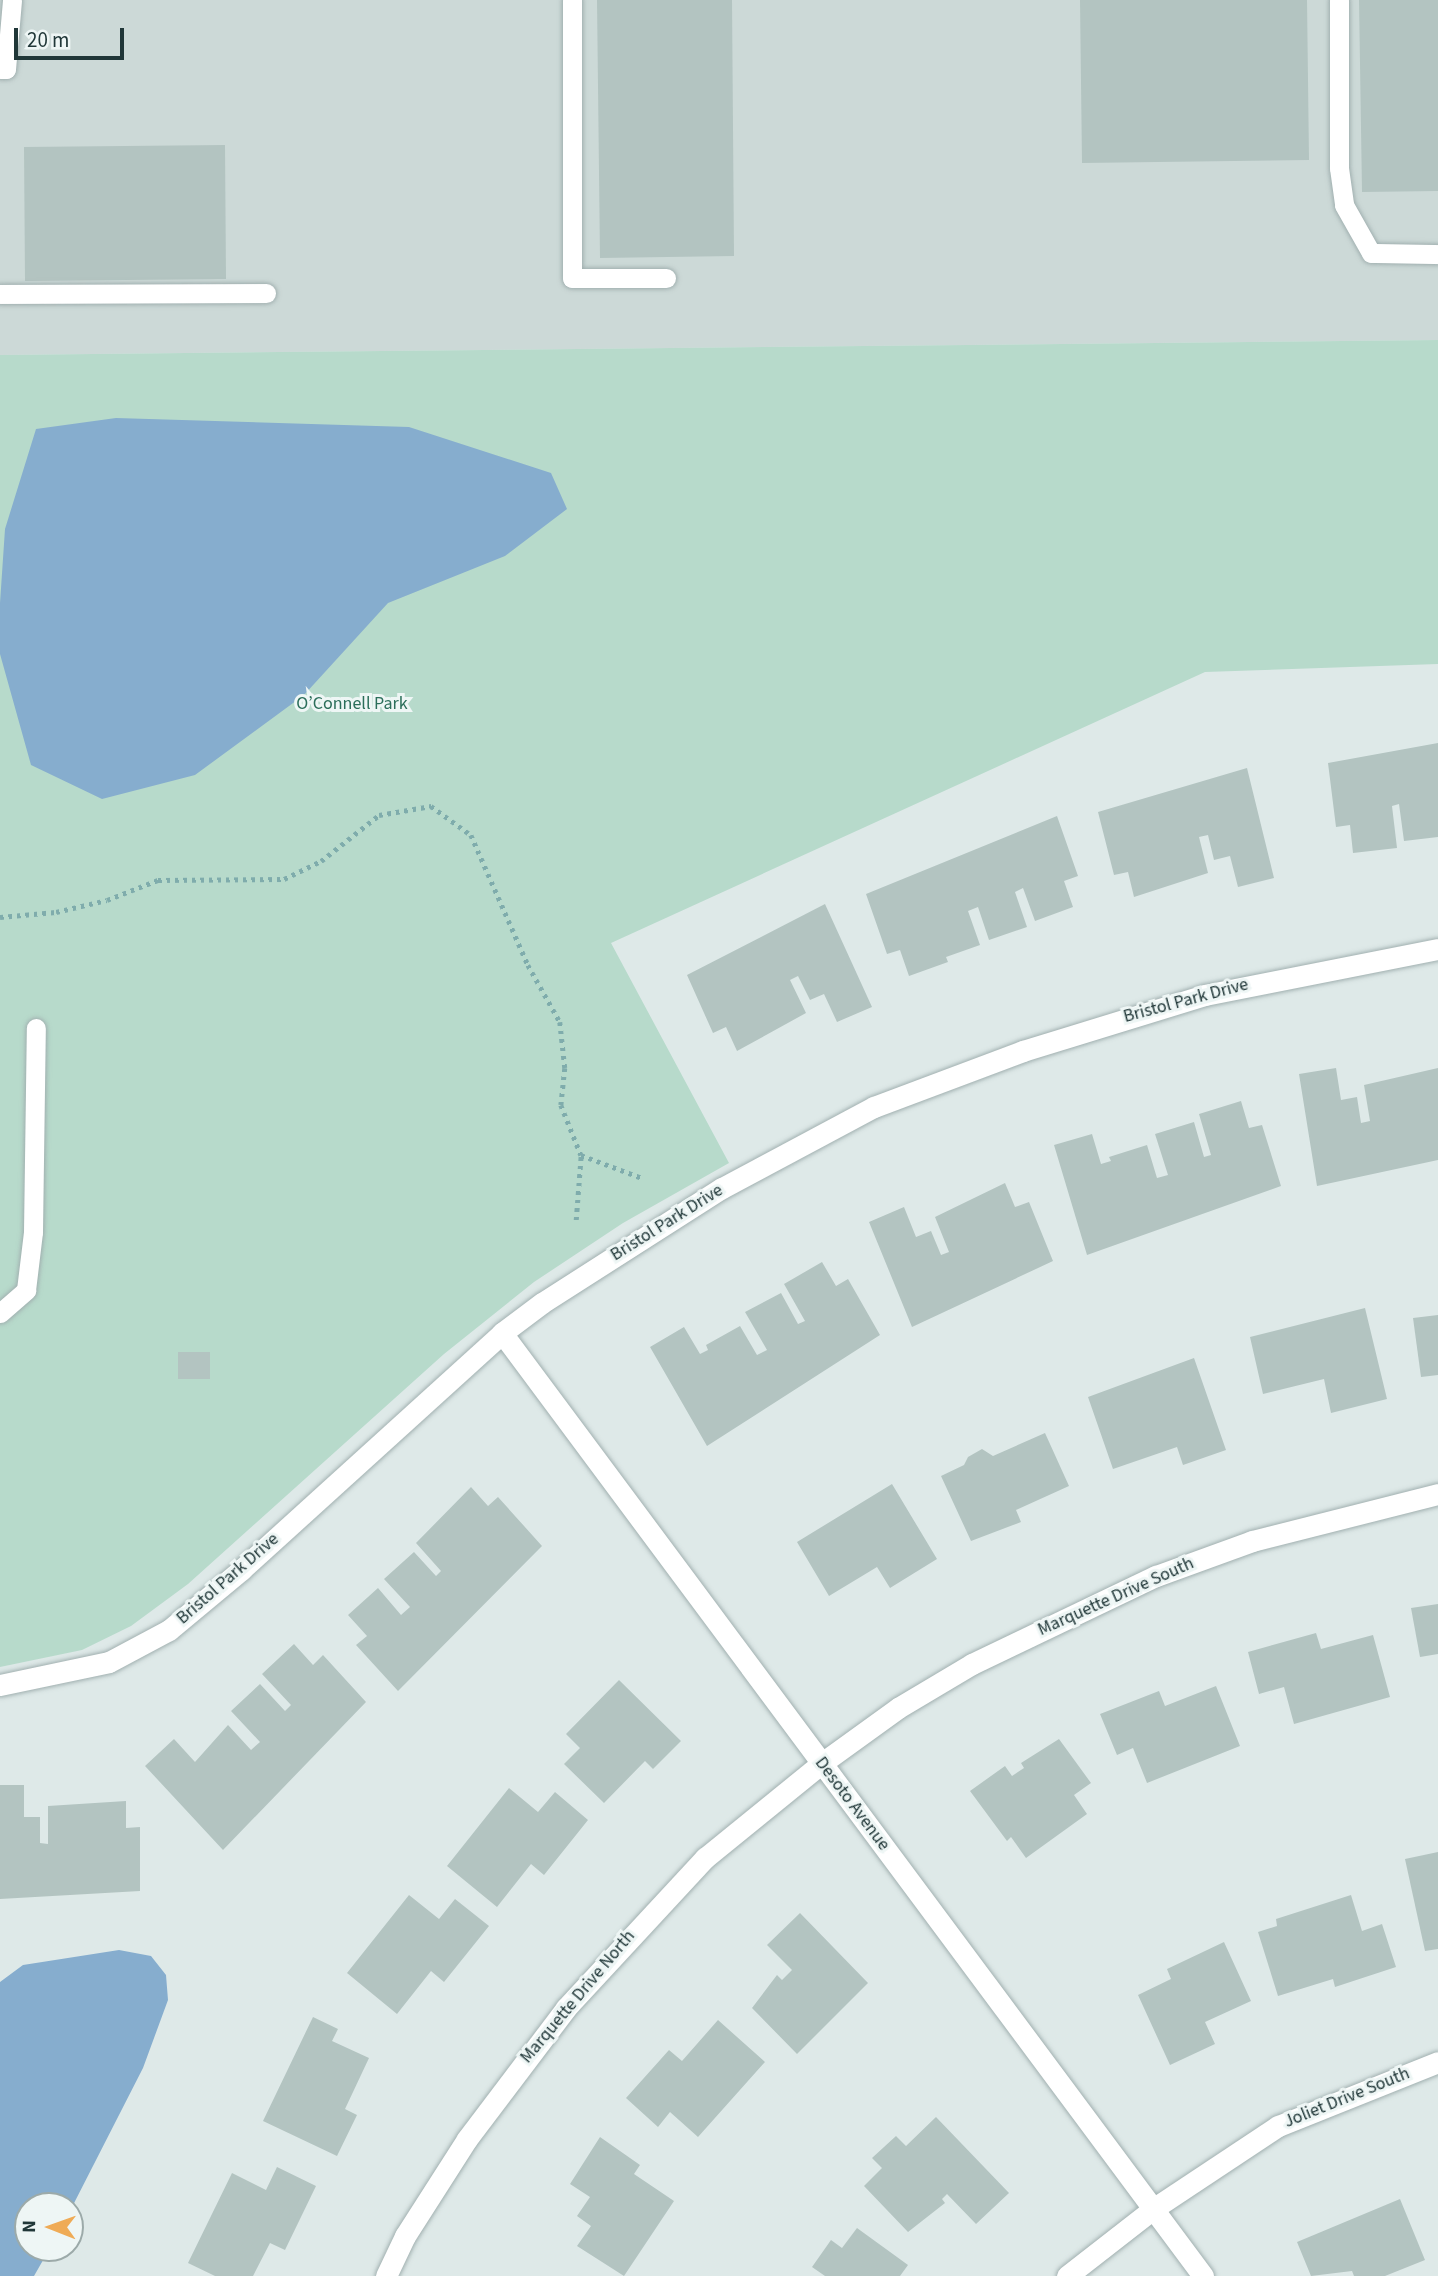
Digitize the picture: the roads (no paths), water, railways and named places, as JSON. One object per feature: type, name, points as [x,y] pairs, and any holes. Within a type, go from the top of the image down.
[{"type":"street","name":"Bristol Park Drive","points":[[0,1685],[54,1677],[109,1662],[169,1630],[241,1570],[502,1333],[722,1188],[874,1107],[1113,1021],[1292,974],[1438,949]]},
{"type":"street","name":"Desoto Avenue","points":[[502,1333],[1203,2276]]},
{"type":"street","name":"Marquette Drive South","points":[[822,1763],[898,1708],[972,1664],[1143,1581],[1252,1541],[1438,1494]]},
{"type":"street","name":"Marquette Drive North","points":[[386,2276],[405,2236],[467,2139],[565,2008],[705,1858],[822,1763]]},
{"type":"street","name":"Joliet Drive South","points":[[1067,2276],[1153,2209],[1278,2126],[1438,2062]]},
{"type":"lane","points":[[0,69],[6,69],[12,0]]},
{"type":"lane","points":[[572,0],[572,278],[666,278]]},
{"type":"lane","points":[[1339,0],[1339,169],[1344,205],[1371,253],[1438,254]]},
{"type":"lane","points":[[0,294],[267,293]]},
{"type":"lane","points":[[0,1313],[26,1290],[33,1232],[36,1028]]},
{"type":"water","points":[[116,418],[409,427],[551,473],[567,509],[505,556],[388,603],[304,695],[195,775],[102,799],[31,765],[0,654],[0,603],[5,529],[36,429]]},
{"type":"water","points":[[119,1950],[151,1956],[166,1975],[168,2000],[143,2068],[80,2192],[14,2192],[14,2262],[42,2262],[34,2276],[0,2276],[0,1982],[23,1965]]},
{"type":"park label","name":"O’Connell Park","points":[[352,704]]}]
